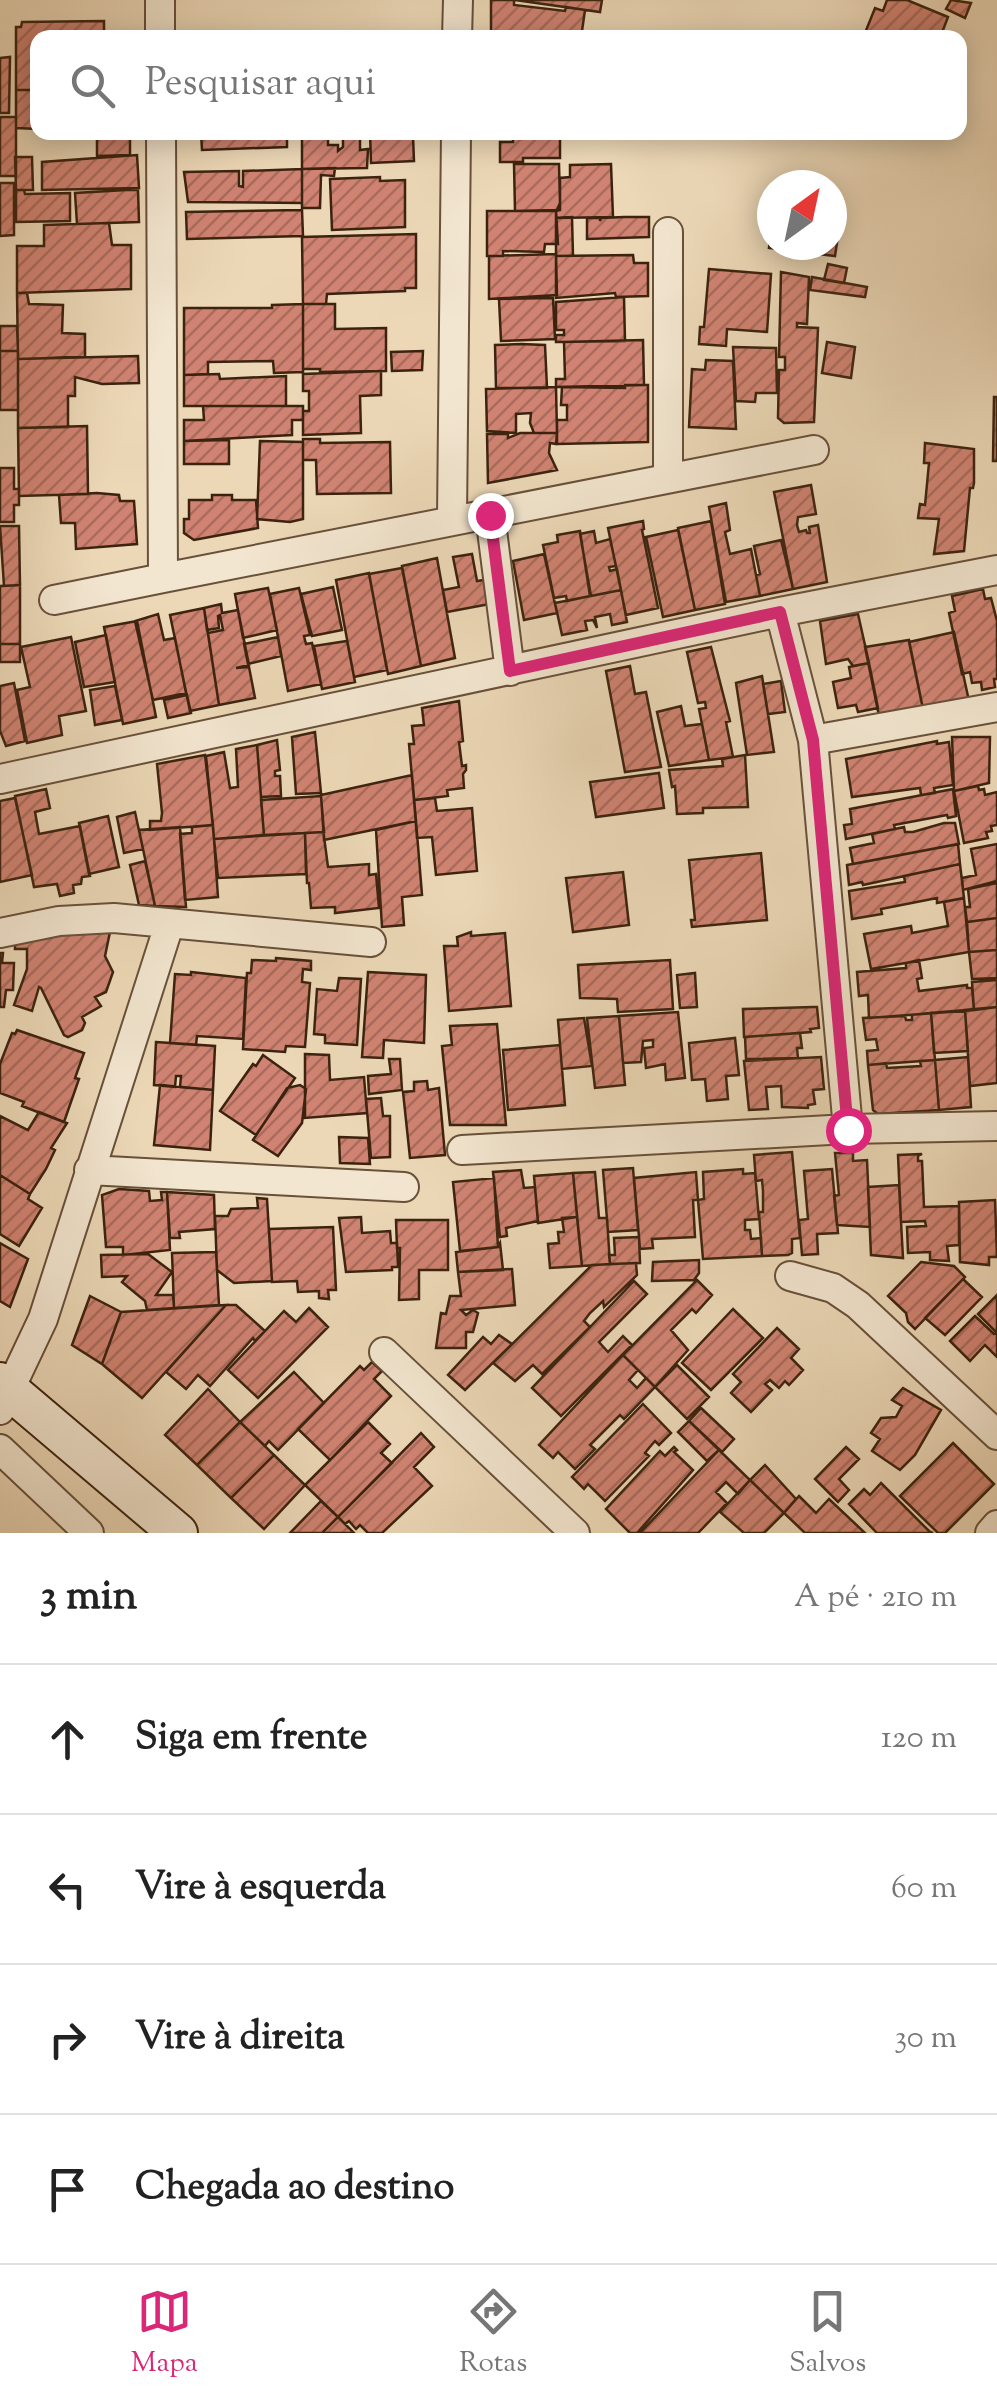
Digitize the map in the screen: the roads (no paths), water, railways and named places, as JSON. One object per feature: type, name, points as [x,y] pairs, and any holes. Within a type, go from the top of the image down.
[{"type":"main road","points":[[3,1394],[178,1533]]},
{"type":"street","points":[[160,0],[160,30]]},
{"type":"street","points":[[458,0],[458,30]]},
{"type":"street","points":[[160,140],[163,578]]},
{"type":"street","points":[[452,520],[456,140]]},
{"type":"street","points":[[668,232],[668,478]]},
{"type":"street","points":[[54,600],[814,450]]},
{"type":"street","points":[[490,515],[510,671]]},
{"type":"street","points":[[0,779],[780,612],[997,570]]},
{"type":"street","points":[[780,612],[813,740],[848,1130]]},
{"type":"street","points":[[813,740],[997,707]]},
{"type":"street","points":[[0,933],[84,918],[114,918],[371,942]]},
{"type":"street","points":[[3,1394],[43,1319],[169,925]]},
{"type":"street","points":[[462,1150],[997,1126]]},
{"type":"street","points":[[89,1170],[404,1188]]},
{"type":"street","points":[[790,1276],[833,1288],[858,1305],[997,1436]]},
{"type":"street","points":[[384,1352],[575,1533]]},
{"type":"street","points":[[0,1449],[89,1533]]},
{"type":"street","points":[[990,1533],[997,1526]]}]
